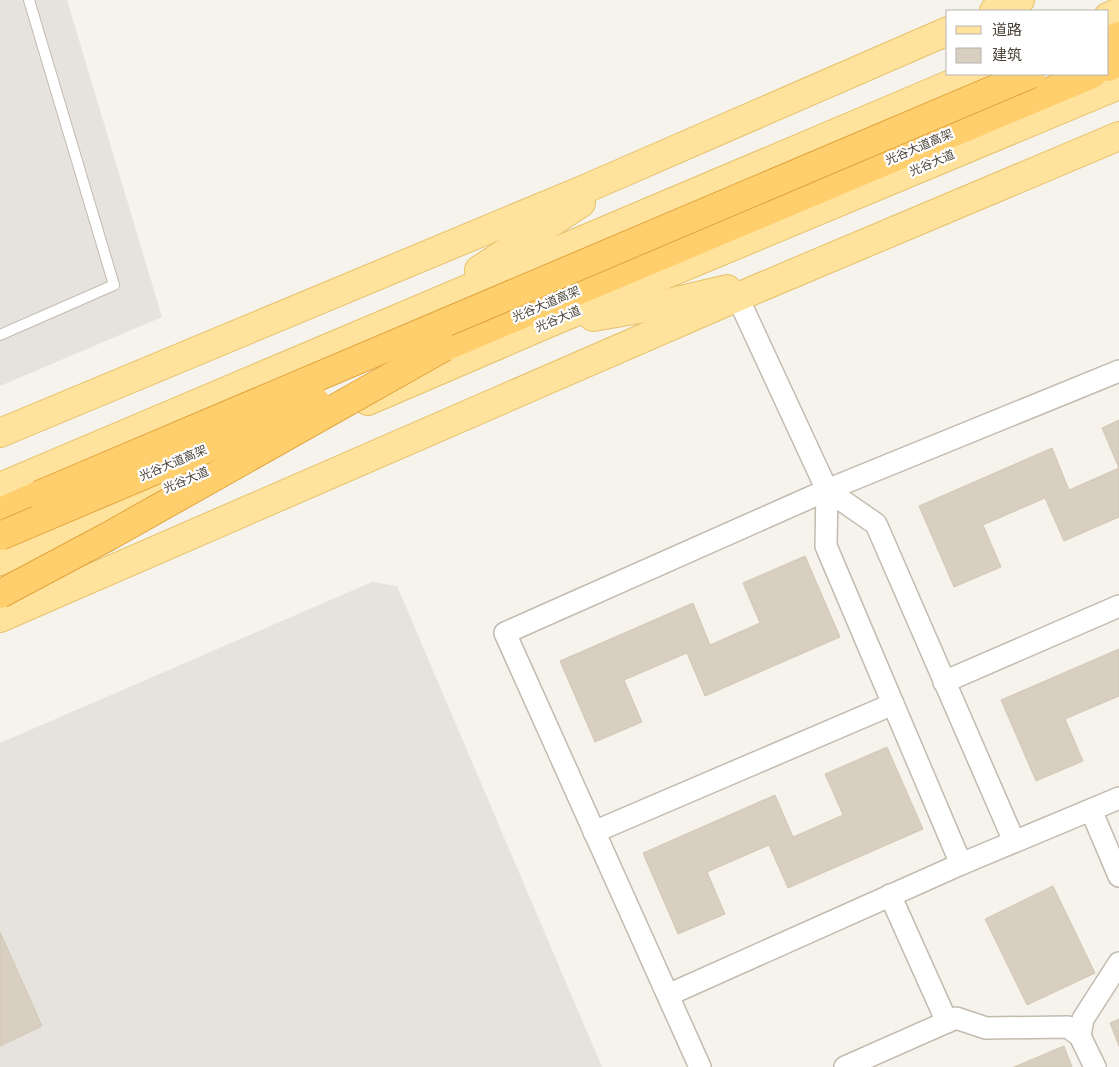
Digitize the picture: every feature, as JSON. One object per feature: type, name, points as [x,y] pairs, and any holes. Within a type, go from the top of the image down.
[{"type":"highway","name":"光谷大道高架","points":[[0,512],[1029,75]]},
{"type":"highway","name":"光谷大道高架","points":[[0,536],[1090,75]]},
{"type":"highway","points":[[0,594],[109,536],[444,348]]},
{"type":"highway","points":[[0,506],[38,495]]},
{"type":"main road","points":[[996,10],[1020,0]]},
{"type":"main road","points":[[0,434],[620,174],[946,32]]},
{"type":"main road","points":[[0,487],[973,75]]},
{"type":"main road","name":"光谷大道","points":[[0,561],[542,326],[1119,85]]},
{"type":"main road","points":[[0,618],[738,298],[1119,136]]},
{"type":"main road","points":[[420,309],[560,218],[620,174]]},
{"type":"main road","points":[[542,326],[651,307],[799,272]]},
{"type":"main road","points":[[95,446],[112,513]]},
{"type":"main road","points":[[0,570],[47,541]]},
{"type":"street","points":[[738,298],[827,490],[826,546],[962,864]]},
{"type":"street","points":[[700,1067],[505,633],[827,490],[1119,371]]},
{"type":"street","points":[[827,490],[876,524],[1014,841]]},
{"type":"street","points":[[944,682],[1119,606]]},
{"type":"street","points":[[594,832],[893,704]]},
{"type":"street","points":[[668,995],[890,895],[1119,798]]},
{"type":"street","points":[[1091,810],[1119,876]]},
{"type":"street","points":[[890,895],[947,1022]]},
{"type":"street","points":[[1080,1036],[1083,1019],[1119,962]]},
{"type":"street","points":[[845,1067],[956,1018],[986,1028],[1068,1027],[1080,1036],[1095,1067]]},
{"type":"lane","points":[[0,335],[114,285],[29,0]]},
{"type":"shaded area","points":[[0,0],[67,0],[162,317],[0,386]]},
{"type":"shaded area","points":[[372,582],[397,586],[602,1067],[0,1067],[0,743]]},
{"type":"building","points":[[1119,420],[1119,468],[1102,428]]},
{"type":"building","points":[[1052,448],[1069,490],[1119,468],[1119,517],[1064,541],[1045,498],[983,525],[1001,567],[954,587],[919,506]]},
{"type":"building","points":[[805,556],[840,637],[705,696],[687,653],[624,680],[642,722],[595,742],[560,661],[693,603],[710,645],[760,623],[743,583]]},
{"type":"building","points":[[1119,649],[1119,696],[1065,719],[1083,761],[1036,781],[1001,700]]},
{"type":"building","points":[[887,747],[923,829],[788,888],[769,845],[707,872],[725,914],[678,934],[643,853],[775,795],[793,837],[843,815],[825,774]]},
{"type":"building","points":[[1053,886],[1095,973],[1027,1005],[985,919]]},
{"type":"building","points":[[0,932],[42,1026],[0,1046]]},
{"type":"building","points":[[1119,1019],[1119,1046],[1110,1023]]},
{"type":"building","points":[[1064,1046],[1072,1067],[1014,1067]]}]
